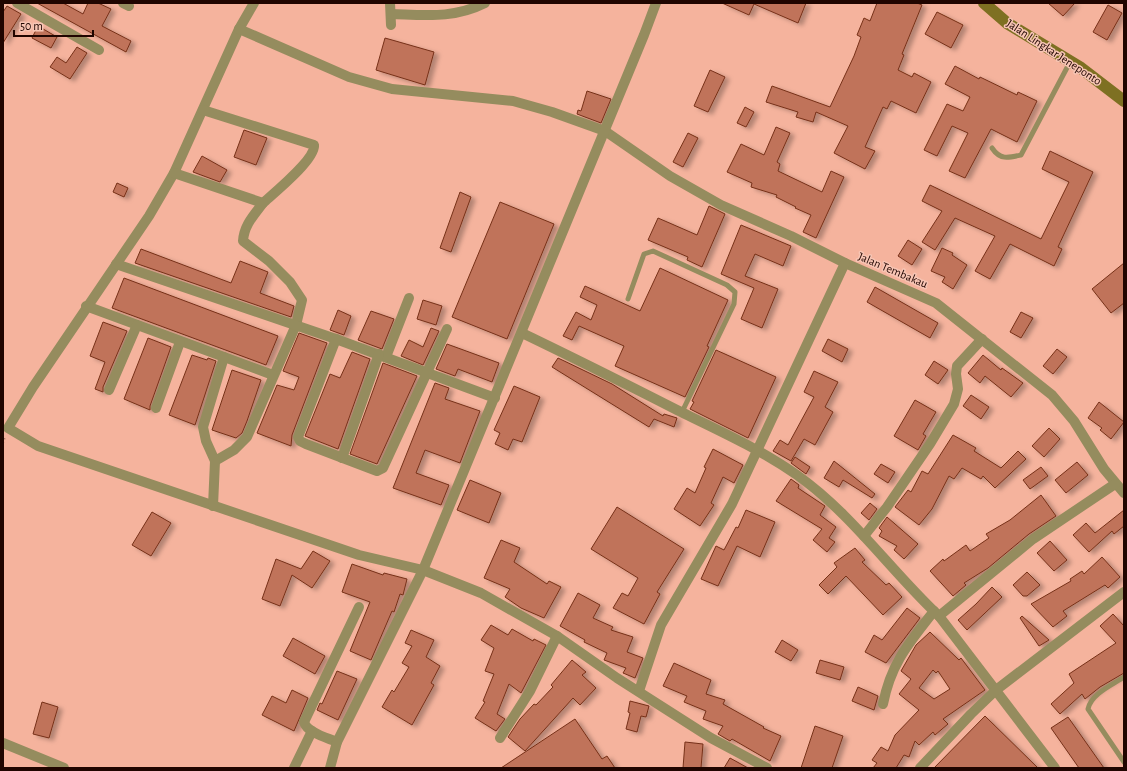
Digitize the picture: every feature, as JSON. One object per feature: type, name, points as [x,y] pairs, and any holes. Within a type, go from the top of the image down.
[{"type":"main road","name":"Jalan Lingkar Jeneponto","points":[[984,3],[1008,23],[1070,61],[1124,101]]},
{"type":"street","points":[[18,3],[99,50]]},
{"type":"street","points":[[254,3],[239,29],[174,173],[149,216],[86,306],[8,428],[38,446],[359,555],[423,570],[481,593],[557,636],[711,738],[767,768]]},
{"type":"street","points":[[390,3],[391,25]]},
{"type":"street","points":[[391,14],[443,16],[470,10],[485,3]]},
{"type":"street","points":[[330,768],[337,742],[423,570],[522,333],[656,3]]},
{"type":"street","name":"Jalan Tembakau","points":[[239,29],[349,77],[392,89],[513,101],[552,112],[605,131],[670,176],[721,205],[791,236],[845,263],[936,303],[1052,395],[1074,421],[1115,484],[1124,493]]},
{"type":"street","points":[[203,110],[314,145],[313,152],[294,176],[263,203],[248,222],[243,241],[270,261],[298,292],[302,300],[296,325],[247,437],[234,450],[215,461]]},
{"type":"street","points":[[174,173],[263,203]]},
{"type":"street","points":[[639,691],[661,625],[728,510],[845,263]]},
{"type":"street","points":[[116,264],[336,339],[495,398]]},
{"type":"street","points":[[342,458],[383,356],[409,298]]},
{"type":"street","points":[[86,306],[180,342],[273,375]]},
{"type":"street","points":[[109,390],[137,325]]},
{"type":"street","points":[[336,339],[298,437],[300,441],[375,470],[383,468],[447,329]]},
{"type":"street","points":[[522,333],[757,450],[797,475],[833,504],[936,614],[1055,768]]},
{"type":"street","points":[[864,536],[887,507],[930,444],[955,400],[958,389],[956,374],[957,366],[982,339]]},
{"type":"street","points":[[156,408],[180,342]]},
{"type":"street","points":[[213,506],[215,461],[204,437],[203,427],[224,357]]},
{"type":"street","points":[[883,704],[891,674],[901,654],[936,614],[1033,539],[1115,484]]},
{"type":"street","points":[[920,768],[996,690],[1124,592]]},
{"type":"street","points":[[337,742],[312,731],[306,726],[304,721],[359,607]]},
{"type":"street","points":[[500,738],[530,691],[557,636]]},
{"type":"street","points":[[294,768],[312,731]]},
{"type":"street","points":[[3,743],[64,768]]},
{"type":"lane","points":[[992,148],[997,155],[1002,158],[1021,155],[1070,61]]},
{"type":"lane","points":[[628,299],[644,254],[653,251],[727,285],[735,292],[734,304],[682,412]]},
{"type":"lane","points":[[1123,758],[1088,709],[1089,704],[1095,697],[1124,677]]},
{"type":"building","points":[[37,3],[63,3],[83,14],[88,3],[98,3],[111,9],[102,26],[131,41],[126,52]]},
{"type":"building","points":[[722,3],[806,3],[798,23],[754,4],[749,15]]},
{"type":"building","points":[[877,3],[917,3],[922,5],[902,54],[904,55],[898,70],[912,77],[914,73],[931,82],[916,113],[891,101],[887,109],[883,107],[865,147],[875,151],[865,169],[834,153],[848,126],[816,112],[813,122],[796,117],[798,112],[766,102],[772,86],[830,107],[854,56],[861,37],[857,35],[864,18],[870,21]]},
{"type":"building","points":[[1048,3],[1075,3],[1063,16]]},
{"type":"building","points":[[1108,5],[1122,13],[1107,40],[1093,32]]},
{"type":"building","points":[[7,6],[21,14],[3,43],[3,12]]},
{"type":"building","points":[[937,12],[963,25],[951,48],[925,34]]},
{"type":"building","points":[[38,26],[57,37],[51,48],[32,38]]},
{"type":"building","points":[[385,38],[434,52],[425,85],[376,70]]},
{"type":"building","points":[[77,47],[87,53],[70,79],[50,67],[57,57],[66,63]]},
{"type":"building","points":[[955,66],[979,79],[980,77],[1017,95],[1018,92],[1037,101],[1017,142],[991,129],[965,178],[949,171],[968,133],[952,126],[937,156],[924,150],[947,104],[963,111],[970,97],[945,84]]},
{"type":"building","points":[[710,70],[725,77],[708,112],[694,106]]},
{"type":"building","points":[[587,91],[611,99],[601,123],[577,114],[578,110],[581,111]]},
{"type":"building","points":[[745,107],[754,112],[746,127],[737,123]]},
{"type":"building","points":[[776,127],[790,133],[777,162],[780,164],[778,171],[822,192],[831,171],[844,177],[816,238],[803,232],[811,215],[776,197],[777,195],[751,187],[752,183],[727,172],[741,144],[764,155]]},
{"type":"building","points":[[244,130],[267,138],[256,165],[234,157]]},
{"type":"building","points":[[688,133],[698,138],[683,167],[673,162]]},
{"type":"building","points":[[1050,151],[1093,172],[1058,247],[1062,249],[1054,266],[1010,244],[990,279],[975,271],[995,236],[955,218],[935,250],[922,242],[942,211],[922,201],[930,185],[1041,239],[1069,182],[1042,169]]},
{"type":"building","points":[[202,156],[227,170],[220,182],[193,172]]},
{"type":"building","points":[[117,183],[128,188],[124,197],[113,192]]},
{"type":"building","points":[[460,192],[471,197],[451,252],[440,248]]},
{"type":"building","points":[[500,202],[554,224],[507,339],[452,317]]},
{"type":"building","points":[[709,206],[725,214],[702,267],[687,260],[688,257],[648,240],[658,218],[697,235]]},
{"type":"building","points":[[741,225],[791,246],[783,266],[755,254],[745,276],[778,289],[762,328],[741,319],[754,288],[721,274]]},
{"type":"building","points":[[908,240],[922,249],[912,265],[898,256]]},
{"type":"building","points":[[942,248],[953,253],[952,255],[967,265],[953,289],[942,282],[945,277],[931,271]]},
{"type":"building","points":[[141,249],[231,283],[240,261],[268,272],[260,293],[294,306],[291,317],[135,263]]},
{"type":"building","points":[[1124,263],[1124,303],[1111,313],[1092,289]]},
{"type":"building","points":[[660,268],[728,300],[707,346],[709,347],[685,397],[615,366],[624,346],[579,326],[572,340],[563,336],[576,312],[591,320],[597,305],[580,297],[585,286],[640,311]]},
{"type":"building","points":[[124,278],[278,336],[266,365],[112,308]]},
{"type":"building","points":[[875,287],[938,323],[930,338],[867,302]]},
{"type":"building","points":[[423,300],[442,306],[436,325],[417,319]]},
{"type":"building","points":[[338,310],[351,316],[344,335],[330,330]]},
{"type":"building","points":[[371,311],[394,319],[382,349],[358,340]]},
{"type":"building","points":[[1021,312],[1033,318],[1021,338],[1010,332]]},
{"type":"building","points":[[103,322],[127,331],[103,387],[103,392],[95,389],[105,362],[90,356]]},
{"type":"building","points":[[431,328],[439,331],[423,365],[401,356],[409,340],[423,347]]},
{"type":"building","points":[[299,333],[327,343],[292,435],[291,446],[257,433],[277,385],[294,390],[299,377],[283,371]]},
{"type":"building","points":[[148,338],[171,347],[150,406],[150,410],[124,399]]},
{"type":"building","points":[[828,339],[848,349],[842,362],[822,351]]},
{"type":"building","points":[[447,344],[499,363],[492,382],[458,369],[455,376],[436,369]]},
{"type":"building","points":[[1057,349],[1067,357],[1053,374],[1043,366]]},
{"type":"building","points":[[716,350],[776,377],[748,438],[690,409],[694,402],[692,401]]},
{"type":"building","points":[[352,352],[370,359],[338,449],[305,436],[330,374],[340,378]]},
{"type":"building","points":[[192,355],[207,360],[208,358],[216,361],[195,425],[169,415]]},
{"type":"building","points":[[983,355],[1001,370],[1002,368],[1023,383],[1011,397],[985,376],[980,383],[968,373]]},
{"type":"building","points":[[558,358],[612,384],[663,416],[664,414],[677,418],[674,427],[654,419],[649,427],[552,367]]},
{"type":"building","points":[[934,361],[948,370],[938,384],[925,375]]},
{"type":"building","points":[[383,363],[417,376],[377,464],[350,454]]},
{"type":"building","points":[[232,370],[261,380],[242,433],[236,438],[212,430]]},
{"type":"building","points":[[814,371],[838,382],[825,407],[833,412],[815,445],[804,439],[791,461],[773,451],[780,440],[788,445],[814,397],[804,392]]},
{"type":"building","points":[[435,383],[449,388],[445,399],[480,411],[460,463],[425,450],[416,473],[449,485],[441,505],[393,488]]},
{"type":"building","points":[[514,386],[540,397],[522,442],[513,439],[508,450],[495,444],[500,433],[494,430]]},
{"type":"building","points":[[971,395],[989,407],[981,419],[963,406]]},
{"type":"building","points":[[915,400],[936,412],[923,434],[926,436],[918,450],[894,436]]},
{"type":"building","points":[[1099,402],[1124,422],[1111,439],[1100,430],[1102,428],[1088,418]]},
{"type":"building","points":[[1049,428],[1060,439],[1044,457],[1032,446]]},
{"type":"building","points":[[953,435],[976,448],[974,451],[1001,468],[1018,451],[1026,459],[995,488],[983,476],[981,479],[962,468],[954,479],[949,476],[932,509],[919,525],[895,507],[908,490],[911,492],[922,471],[928,474]]},
{"type":"building","points":[[713,449],[743,465],[734,483],[723,477],[711,503],[714,505],[700,526],[674,509],[687,488],[695,493],[706,468],[704,467]]},
{"type":"building","points":[[795,457],[810,467],[806,474],[791,463]]},
{"type":"building","points":[[834,461],[875,494],[872,498],[843,480],[839,487],[824,478]]},
{"type":"building","points":[[1077,462],[1088,475],[1066,493],[1055,480]]},
{"type":"building","points":[[881,464],[895,472],[888,483],[874,474]]},
{"type":"building","points":[[1041,467],[1048,476],[1030,489],[1023,480]]},
{"type":"building","points":[[791,479],[799,485],[798,488],[825,506],[820,515],[836,527],[829,538],[835,542],[827,552],[813,540],[822,529],[776,501]]},
{"type":"building","points":[[470,480],[501,493],[489,523],[457,510]]},
{"type":"building","points":[[1041,495],[1056,516],[1029,534],[988,568],[964,583],[966,585],[953,596],[930,571],[943,559],[944,561],[966,545],[970,551],[989,538],[986,534],[1010,520]]},
{"type":"building","points":[[870,503],[877,509],[869,520],[861,513]]},
{"type":"building","points":[[617,507],[684,549],[657,592],[660,594],[644,624],[613,608],[622,593],[628,596],[638,578],[591,549]]},
{"type":"building","points":[[746,510],[775,522],[760,557],[737,546],[718,586],[701,579],[716,546],[724,550],[736,527],[738,528]]},
{"type":"building","points":[[1124,510],[1124,526],[1114,534],[1112,531],[1089,552],[1073,535],[1086,523],[1095,533]]},
{"type":"building","points":[[152,512],[171,523],[151,556],[132,545]]},
{"type":"building","points":[[887,517],[918,544],[904,559],[894,550],[897,546],[879,536],[882,531],[879,528]]},
{"type":"building","points":[[501,540],[520,548],[514,562],[547,584],[549,581],[561,587],[544,618],[521,608],[505,597],[510,589],[484,578]]},
{"type":"building","points":[[1050,541],[1067,560],[1054,571],[1037,553]]},
{"type":"building","points":[[855,548],[865,560],[862,562],[886,585],[889,583],[902,597],[883,615],[846,576],[828,594],[819,585],[837,567],[834,563]]},
{"type":"building","points":[[313,551],[330,561],[312,588],[292,575],[280,606],[262,599],[276,559],[301,569]]},
{"type":"building","points":[[1102,557],[1120,577],[1108,588],[1105,585],[1063,611],[1067,616],[1053,627],[1031,604],[1071,581],[1070,579],[1082,571],[1084,574]]},
{"type":"building","points":[[352,564],[383,575],[384,573],[407,579],[403,595],[400,594],[394,612],[392,611],[371,660],[350,651],[370,602],[342,592]]},
{"type":"building","points":[[1027,572],[1040,585],[1027,596],[1023,596],[1013,585]]},
{"type":"building","points":[[992,587],[1002,597],[967,630],[958,620]]},
{"type":"building","points":[[578,593],[600,605],[593,618],[613,627],[611,630],[633,637],[627,652],[643,658],[635,678],[623,673],[626,668],[604,660],[607,653],[584,642],[585,640],[560,626]]},
{"type":"building","points":[[907,608],[920,618],[886,663],[865,652],[874,635],[882,640]]},
{"type":"building","points":[[1113,614],[1124,626],[1124,673],[1100,687],[1085,699],[1082,694],[1060,714],[1051,704],[1074,683],[1069,674],[1116,643],[1100,626]]},
{"type":"building","points":[[1022,616],[1049,640],[1039,646],[1020,618]]},
{"type":"building","points":[[491,625],[508,635],[512,629],[533,641],[534,639],[546,645],[521,693],[509,684],[497,714],[505,719],[496,731],[475,718],[485,702],[483,701],[494,674],[485,671],[494,648],[481,640]]},
{"type":"building","points":[[411,630],[434,640],[426,657],[440,666],[431,683],[434,685],[412,725],[382,707],[392,690],[394,692],[409,667],[402,663],[412,646],[405,643]]},
{"type":"building","points":[[930,632],[959,660],[961,658],[985,690],[943,719],[948,724],[935,735],[933,732],[919,745],[915,741],[909,757],[904,755],[896,768],[873,768],[877,763],[872,760],[881,747],[888,751],[895,735],[919,710],[899,694],[911,679],[901,671],[916,645]],"holes":[[[933,670],[936,673],[938,671],[950,689],[934,699],[919,688]]]},
{"type":"building","points":[[293,638],[325,656],[315,674],[283,656]]},
{"type":"building","points":[[782,640],[798,650],[791,661],[775,652]]},
{"type":"building","points":[[572,660],[586,672],[582,675],[596,688],[580,705],[573,698],[525,751],[508,737],[520,719],[553,687],[551,685]]},
{"type":"building","points":[[820,660],[844,667],[840,680],[816,673]]},
{"type":"building","points":[[674,663],[711,680],[706,694],[725,700],[723,704],[764,727],[763,728],[781,736],[770,761],[732,739],[730,741],[718,734],[723,726],[703,719],[706,711],[684,702],[687,696],[663,686]]},
{"type":"building","points":[[337,671],[357,679],[338,720],[317,710],[320,703],[322,704]]},
{"type":"building","points":[[858,687],[878,696],[874,710],[852,701]]},
{"type":"building","points":[[292,690],[308,698],[294,731],[262,715],[272,696],[286,703]]},
{"type":"building","points":[[630,701],[649,706],[646,717],[641,716],[637,732],[626,729],[630,713],[628,712]]},
{"type":"building","points":[[42,702],[58,707],[49,738],[33,734]]},
{"type":"building","points":[[985,716],[1038,768],[934,768]]},
{"type":"building","points":[[1068,717],[1104,768],[1079,768],[1051,728]]},
{"type":"building","points":[[575,719],[602,759],[607,756],[615,768],[501,768]]},
{"type":"building","points":[[815,726],[843,736],[832,768],[801,768]]},
{"type":"building","points":[[685,742],[703,744],[701,768],[683,768]]},
{"type":"building","points":[[730,758],[748,768],[724,768]]}]
